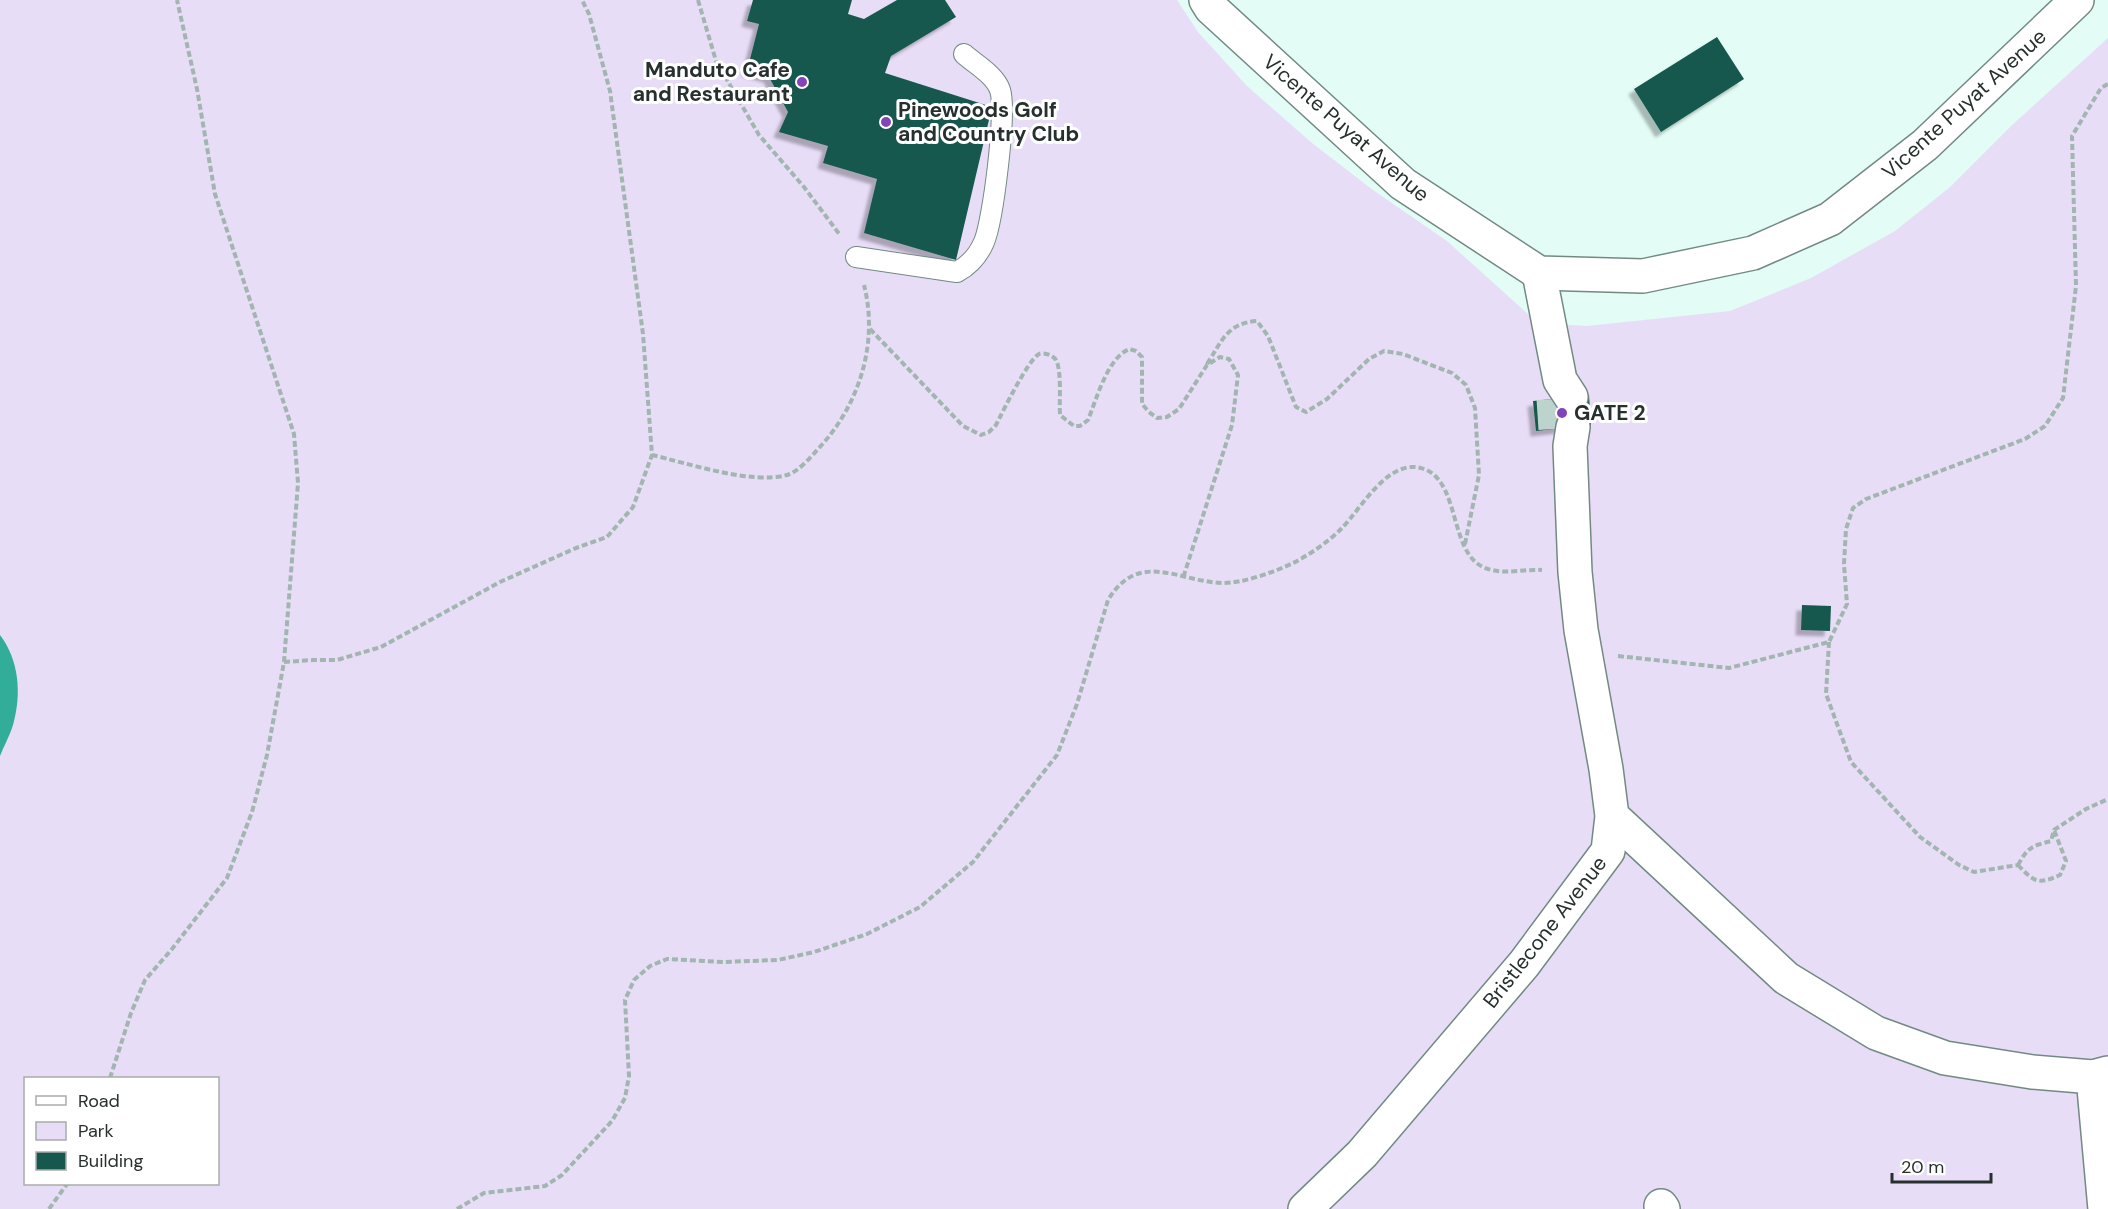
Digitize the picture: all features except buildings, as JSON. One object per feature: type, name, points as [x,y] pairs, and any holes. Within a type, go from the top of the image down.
[{"type":"street","name":"Vicente Puyat Avenue","points":[[1206,0],[1211,8],[1403,184],[1539,273],[1643,276],[1753,253],[1830,219],[1925,145],[2078,0]]},
{"type":"street","name":"Bristlecone Avenue","points":[[1305,1209],[1362,1154],[1524,964],[1608,851],[1612,816],[1606,769],[1584,652],[1575,572],[1563,413],[1539,273]]},
{"type":"street","points":[[1612,816],[1786,978],[1875,1033],[1945,1058],[2032,1072],[2100,1075],[2105,1209]]},
{"type":"lane","points":[[856,257],[957,272],[970,265],[979,253],[986,239],[995,186],[1002,112],[1000,89],[995,81],[964,54]]},
{"type":"path","points":[[110,1077],[131,1013],[145,980],[227,878],[252,812],[267,755],[284,662],[298,483],[294,434],[215,194],[197,89],[177,0]]},
{"type":"path","points":[[284,662],[337,660],[381,647],[500,582],[576,548],[607,537],[633,507],[652,455],[644,333],[610,91],[589,14],[582,0]]},
{"type":"path","points":[[652,455],[740,475],[760,477],[788,475],[807,461],[829,438],[848,408],[866,362],[870,329],[867,298],[856,257],[804,187],[759,135],[716,61],[698,0]]},
{"type":"path","points":[[2018,865],[1974,872],[1959,865],[1920,837],[1851,762],[1827,694],[1829,642],[1847,604],[1844,564],[1845,529],[1853,508],[1866,499],[2025,439],[2045,426],[2062,398],[2076,286],[2072,136],[2101,88],[2108,84]]},
{"type":"path","points":[[870,329],[963,426],[981,435],[989,432],[996,425],[1038,354],[1045,353],[1056,360],[1060,415],[1074,426],[1080,426],[1088,420],[1113,361],[1129,349],[1136,351],[1142,357],[1142,404],[1157,417],[1167,417],[1179,410],[1229,330],[1243,322],[1257,321],[1268,336],[1296,407],[1306,412],[1327,399],[1369,359],[1384,351],[1403,354],[1452,373],[1466,385],[1475,408],[1479,475],[1464,546]]},
{"type":"path","points":[[1184,575],[1232,425],[1238,388],[1238,375],[1229,358],[1220,357],[1207,365]]},
{"type":"path","points":[[457,1209],[484,1193],[546,1186],[562,1175],[612,1121],[625,1098],[629,1076],[625,1000],[634,980],[650,966],[667,958],[723,962],[778,960],[814,952],[867,934],[920,907],[973,862],[1057,755],[1077,704],[1108,600],[1115,589],[1127,578],[1147,570],[1223,583],[1257,576],[1294,562],[1342,528],[1390,474],[1406,467],[1424,468],[1437,476],[1446,494],[1464,546],[1472,558],[1490,570],[1575,572]]},
{"type":"path","points":[[1584,652],[1729,668],[1829,642]]},
{"type":"path","points":[[2018,865],[2026,851],[2034,846],[2051,842],[2054,830],[2086,809],[2108,799]]},
{"type":"path","points":[[2018,865],[2032,879],[2045,882],[2060,875],[2066,861],[2054,830]]},
{"type":"path","points":[[49,1209],[66,1185]]},
{"type":"green space","points":[[0,0],[1177,0],[1198,32],[1247,86],[1312,143],[1373,190],[1447,241],[1538,323],[1587,326],[1730,311],[1811,278],[1895,231],[1949,188],[2011,126],[2108,38],[2108,1209],[0,1209]]},
{"type":"shaded area","points":[[0,635],[15,666],[18,689],[13,725],[0,756]]},
{"type":"tunnel","points":[[1553,399],[1555,429]]},
{"type":"place","name":"Manduto Cafe and Restaurant","points":[[802,82]]},
{"type":"place","name":"Pinewoods Golf and Country Club","points":[[886,122]]},
{"type":"place","name":"GATE 2","points":[[1562,413]]}]
